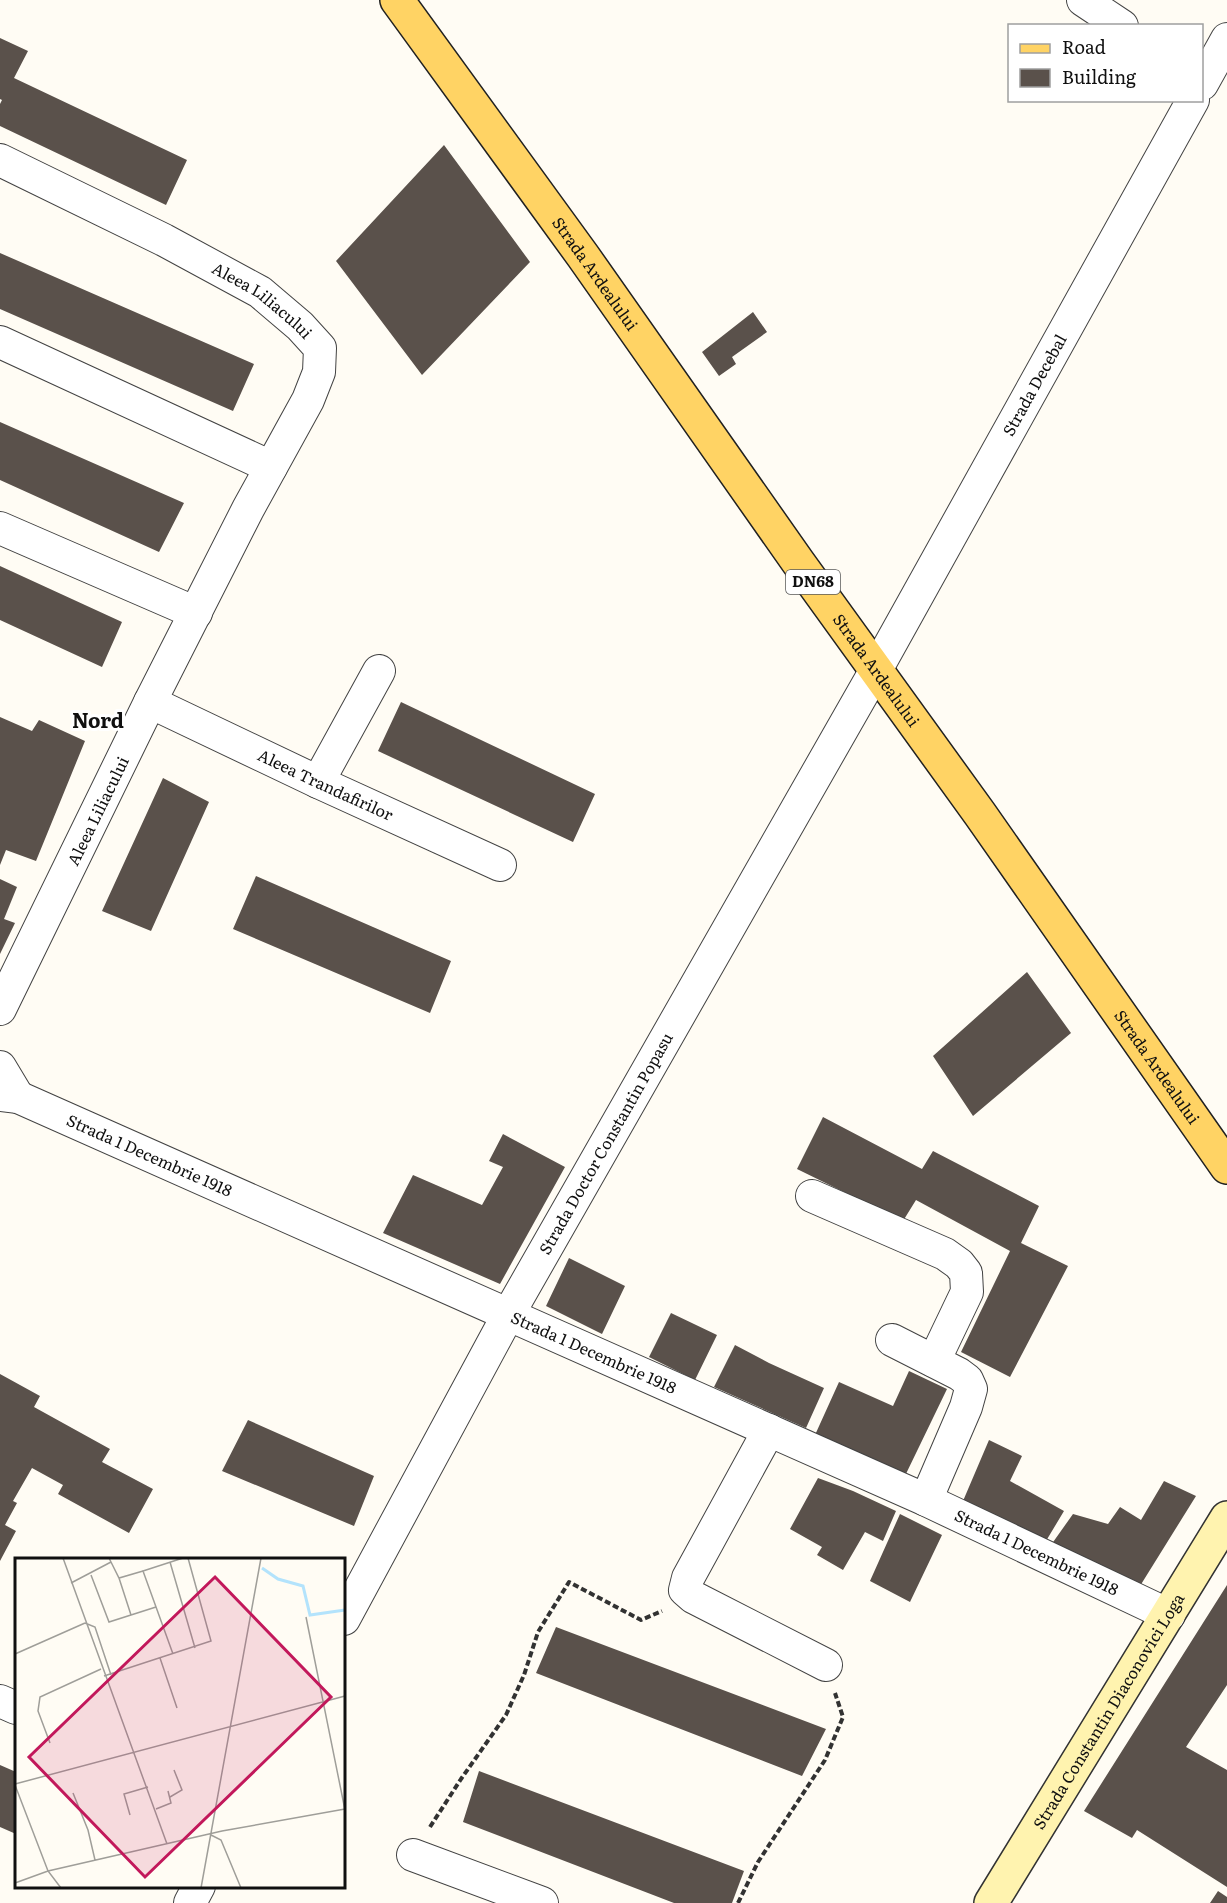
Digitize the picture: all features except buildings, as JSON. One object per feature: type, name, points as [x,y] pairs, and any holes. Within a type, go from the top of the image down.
[{"type":"main road","name":"Strada Ardealului","points":[[397,0],[570,237],[980,814],[1227,1167]]},
{"type":"street","points":[[1083,0],[1119,24]]},
{"type":"street","name":"Strada Decebal","points":[[1205,87],[1227,39]]},
{"type":"street","name":"Strada Decebal","points":[[876,670],[1197,102]]},
{"type":"street","name":"Aleea Liliacului","points":[[0,160],[164,240],[260,292],[300,326],[320,348],[319,372],[308,400],[150,702],[0,1010]]},
{"type":"street","points":[[0,342],[271,467]]},
{"type":"street","points":[[0,528],[196,613]]},
{"type":"street","name":"Strada Doctor Constantin Popasu","points":[[345,1617],[508,1315],[876,670]]},
{"type":"street","points":[[318,782],[379,671]]},
{"type":"street","name":"Aleea Trandafirilor","points":[[150,702],[500,865]]},
{"type":"street","name":"Strada 1 Decembrie 1918","points":[[0,1067],[9,1096],[770,1430],[926,1500],[1168,1615]]},
{"type":"street","points":[[812,1196],[945,1254],[959,1264],[966,1273],[967,1292],[934,1361]]},
{"type":"street","points":[[892,1340],[959,1374],[967,1380],[971,1389],[966,1407],[926,1500]]},
{"type":"street","points":[[770,1430],[688,1578],[685,1590],[693,1597],[826,1665]]},
{"type":"street","name":"Strada Constantin Diaconovici Loga","points":[[991,1903],[1227,1518]]},
{"type":"street","points":[[0,1701],[15,1708]]},
{"type":"street","points":[[413,1855],[542,1903]]},
{"type":"street","points":[[190,1903],[198,1888]]},
{"type":"path","points":[[413,1855],[461,1779],[506,1715],[524,1675],[537,1632],[569,1582],[640,1620],[693,1597]]},
{"type":"path","points":[[738,1903],[758,1862],[825,1760],[843,1717],[826,1665]]},
{"type":"district","name":"Nord","points":[[98,721]]}]
